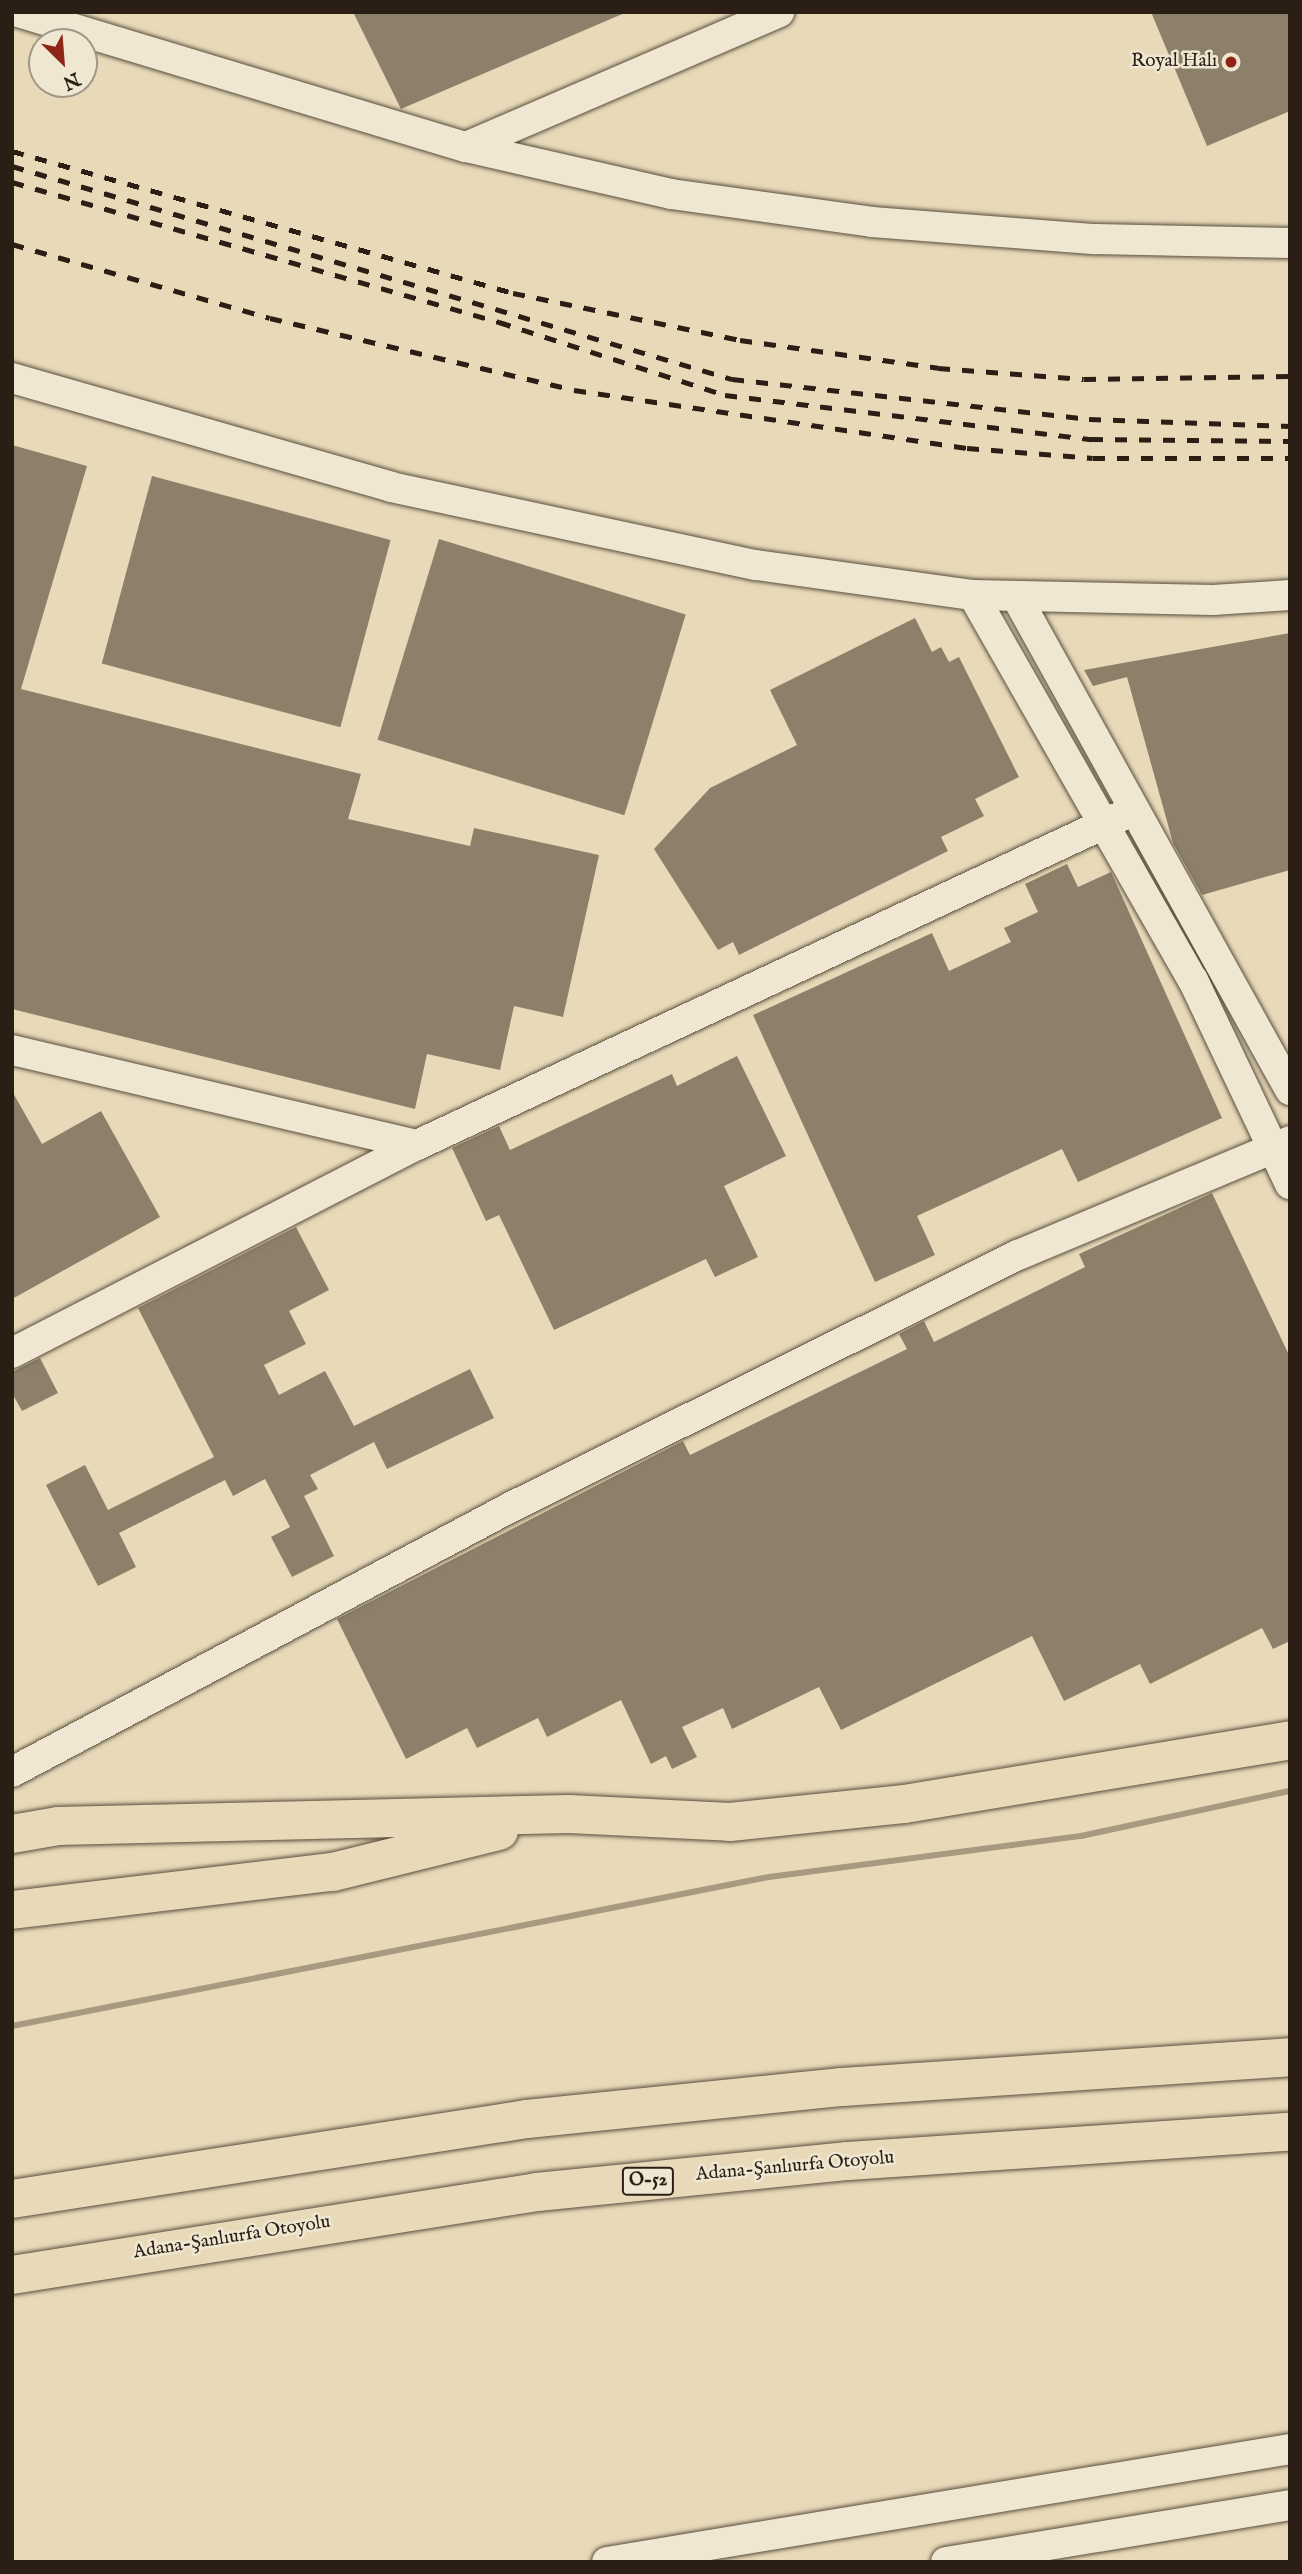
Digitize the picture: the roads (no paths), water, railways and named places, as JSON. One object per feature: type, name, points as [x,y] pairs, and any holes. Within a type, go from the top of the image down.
[{"type":"main road","points":[[12,1834],[58,1826],[569,1814],[730,1822],[905,1804],[1290,1740]]},
{"type":"main road","points":[[12,1910],[333,1872],[569,1814]]},
{"type":"main road","points":[[12,2199],[527,2119],[842,2087],[1290,2057]]},
{"type":"main road","name":"Adana-Şanlıurfa Otoyolu","points":[[12,2275],[537,2192],[848,2161],[1290,2132]]},
{"type":"street","points":[[18,12],[466,147],[671,194],[872,222],[1095,239],[1290,243]]},
{"type":"street","points":[[89,12],[109,40]]},
{"type":"street","points":[[466,147],[779,12]]},
{"type":"street","points":[[12,378],[391,486],[756,565],[973,595],[1213,600],[1290,595]]},
{"type":"street","points":[[973,595],[1194,980],[1282,1144],[1290,1184]]},
{"type":"street","points":[[1016,596],[1290,1090]]},
{"type":"street","points":[[12,1353],[417,1145],[1135,810]]},
{"type":"street","points":[[12,1050],[417,1145]]},
{"type":"street","points":[[12,1772],[511,1507],[1017,1255],[1282,1144]]},
{"type":"street","points":[[607,2562],[1290,2449]]},
{"type":"street","points":[[946,2562],[1290,2505]]},
{"type":"waterway","points":[[12,2026],[769,1877],[1081,1836],[1290,1791]]},
{"type":"railway","points":[[12,151],[513,293],[740,340],[938,368],[1084,379],[1290,376]]},
{"type":"railway","points":[[12,166],[732,379],[1089,419],[1290,426]]},
{"type":"railway","points":[[12,182],[499,322],[725,395],[1091,439],[1290,441]]},
{"type":"railway","points":[[12,244],[270,318],[574,390],[967,448],[1093,458],[1290,458]]},
{"type":"place","name":"Royal Halı","points":[[1231,62]]}]
